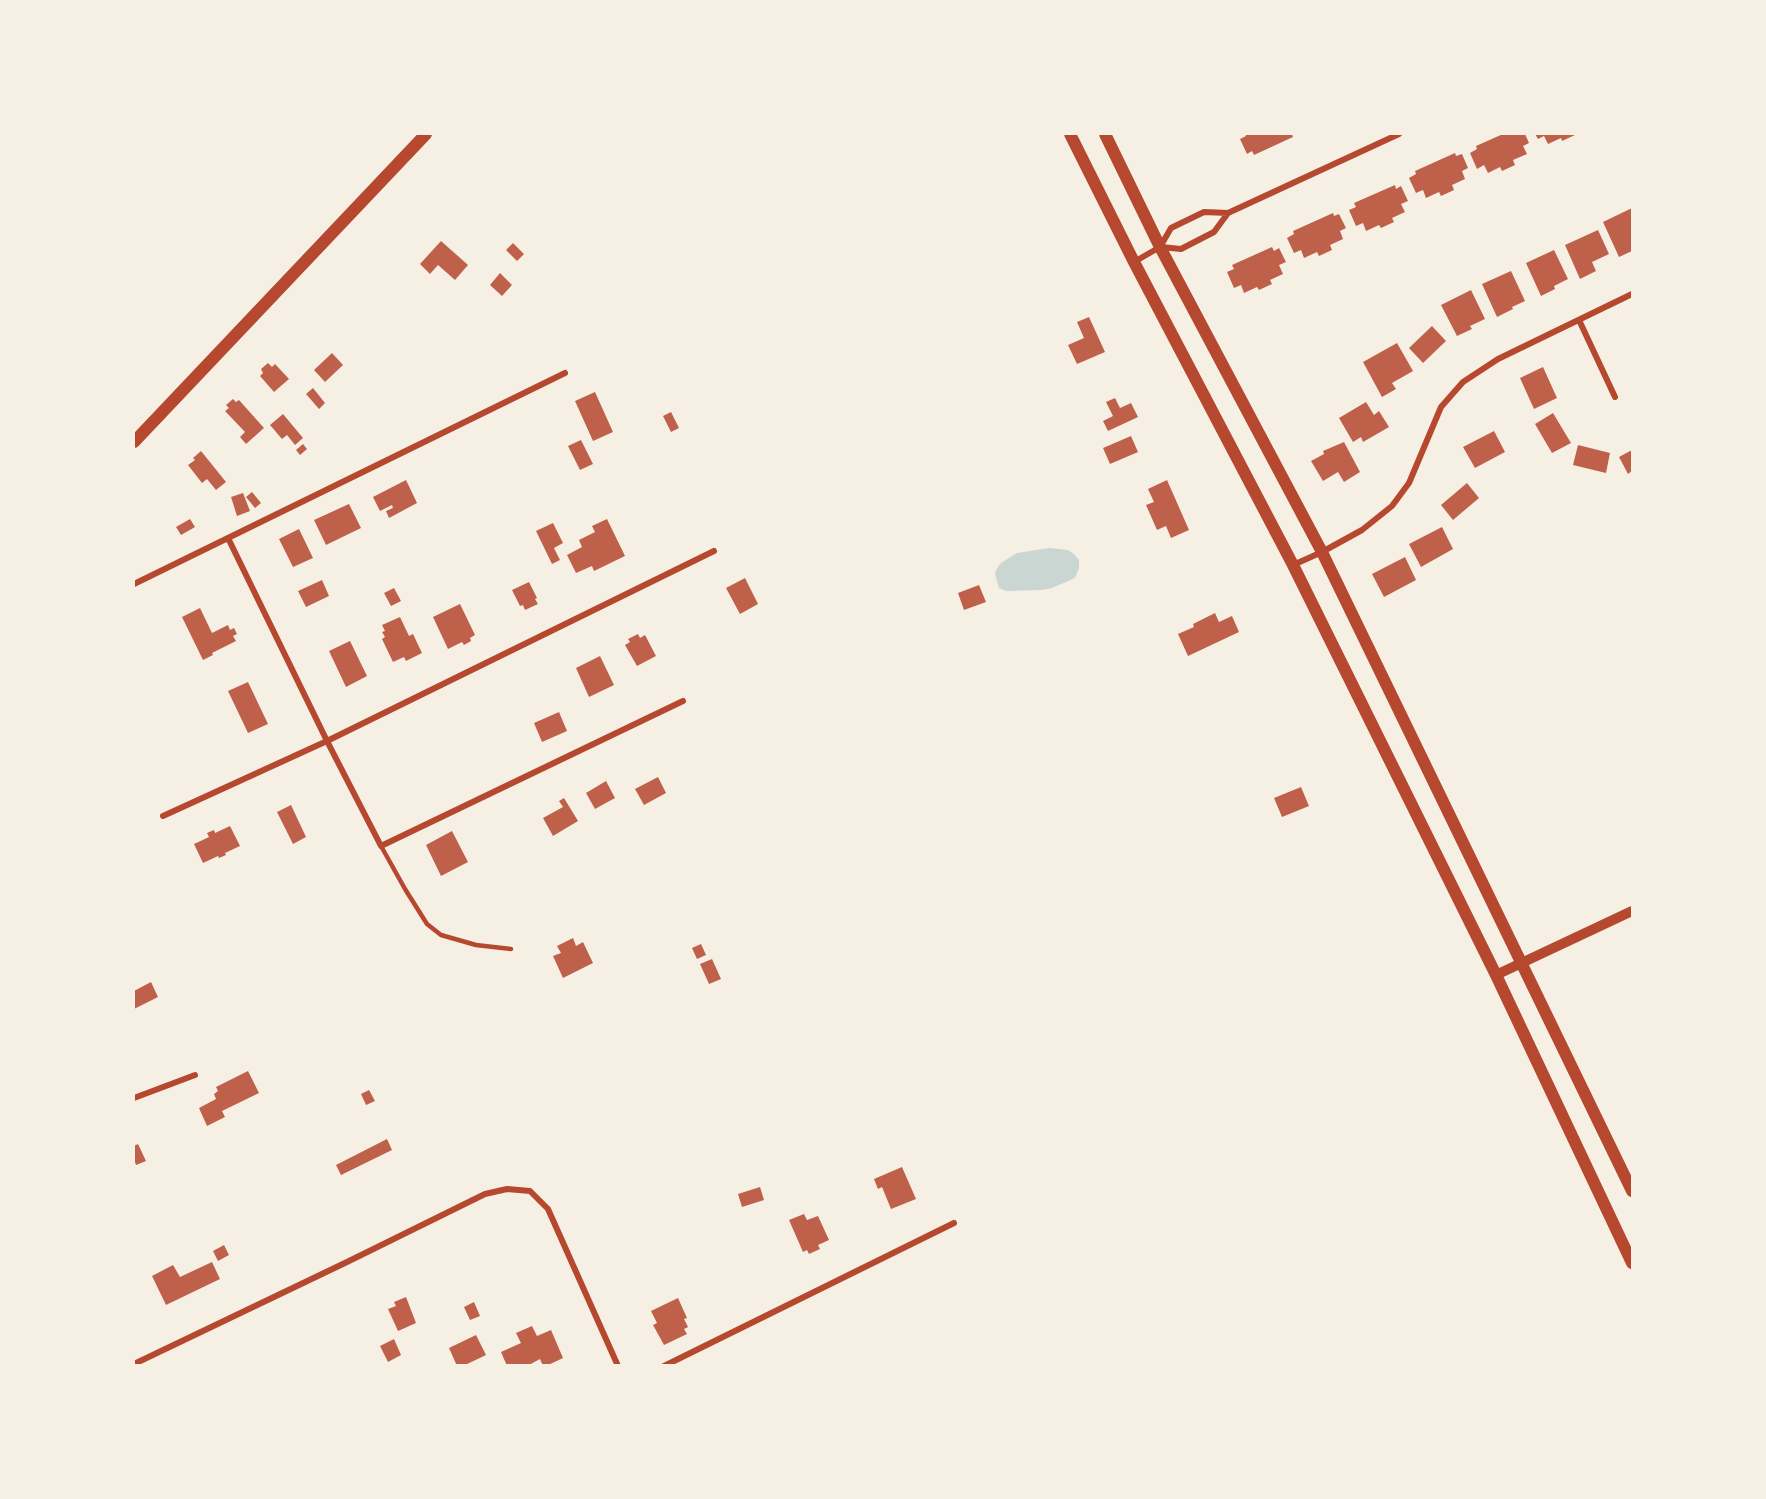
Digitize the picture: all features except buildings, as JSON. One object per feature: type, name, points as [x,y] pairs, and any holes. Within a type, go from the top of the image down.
[{"type":"main road","points":[[134,442],[426,134]]},
{"type":"main road","points":[[1070,134],[1134,262],[1293,565],[1496,975],[1632,1263]]},
{"type":"main road","points":[[1105,134],[1160,247],[1322,552],[1632,1191]]},
{"type":"street","points":[[1134,262],[1160,247],[1171,228],[1204,212],[1228,213],[1398,134]]},
{"type":"street","points":[[1160,247],[1181,249],[1214,232],[1228,213]]},
{"type":"street","points":[[1293,565],[1362,530],[1392,506],[1409,483],[1441,407],[1463,382],[1498,359],[1632,294]]},
{"type":"street","points":[[1579,320],[1615,397]]},
{"type":"street","points":[[134,584],[565,373]]},
{"type":"street","points":[[228,538],[381,846],[683,701]]},
{"type":"street","points":[[163,816],[327,741],[714,551]]},
{"type":"street","points":[[1496,975],[1632,911]]},
{"type":"street","points":[[134,1098],[195,1075]]},
{"type":"street","points":[[134,1364],[486,1194],[507,1189],[530,1191],[549,1209],[618,1365]]},
{"type":"street","points":[[664,1365],[954,1223]]},
{"type":"lane","points":[[381,846],[427,924],[441,935],[476,945],[511,949]]},
{"type":"shaded area","points":[[1049,548],[1068,550],[1074,554],[1079,560],[1075,578],[1042,590],[1006,591],[999,588],[995,574],[1001,563],[1017,553]]}]
